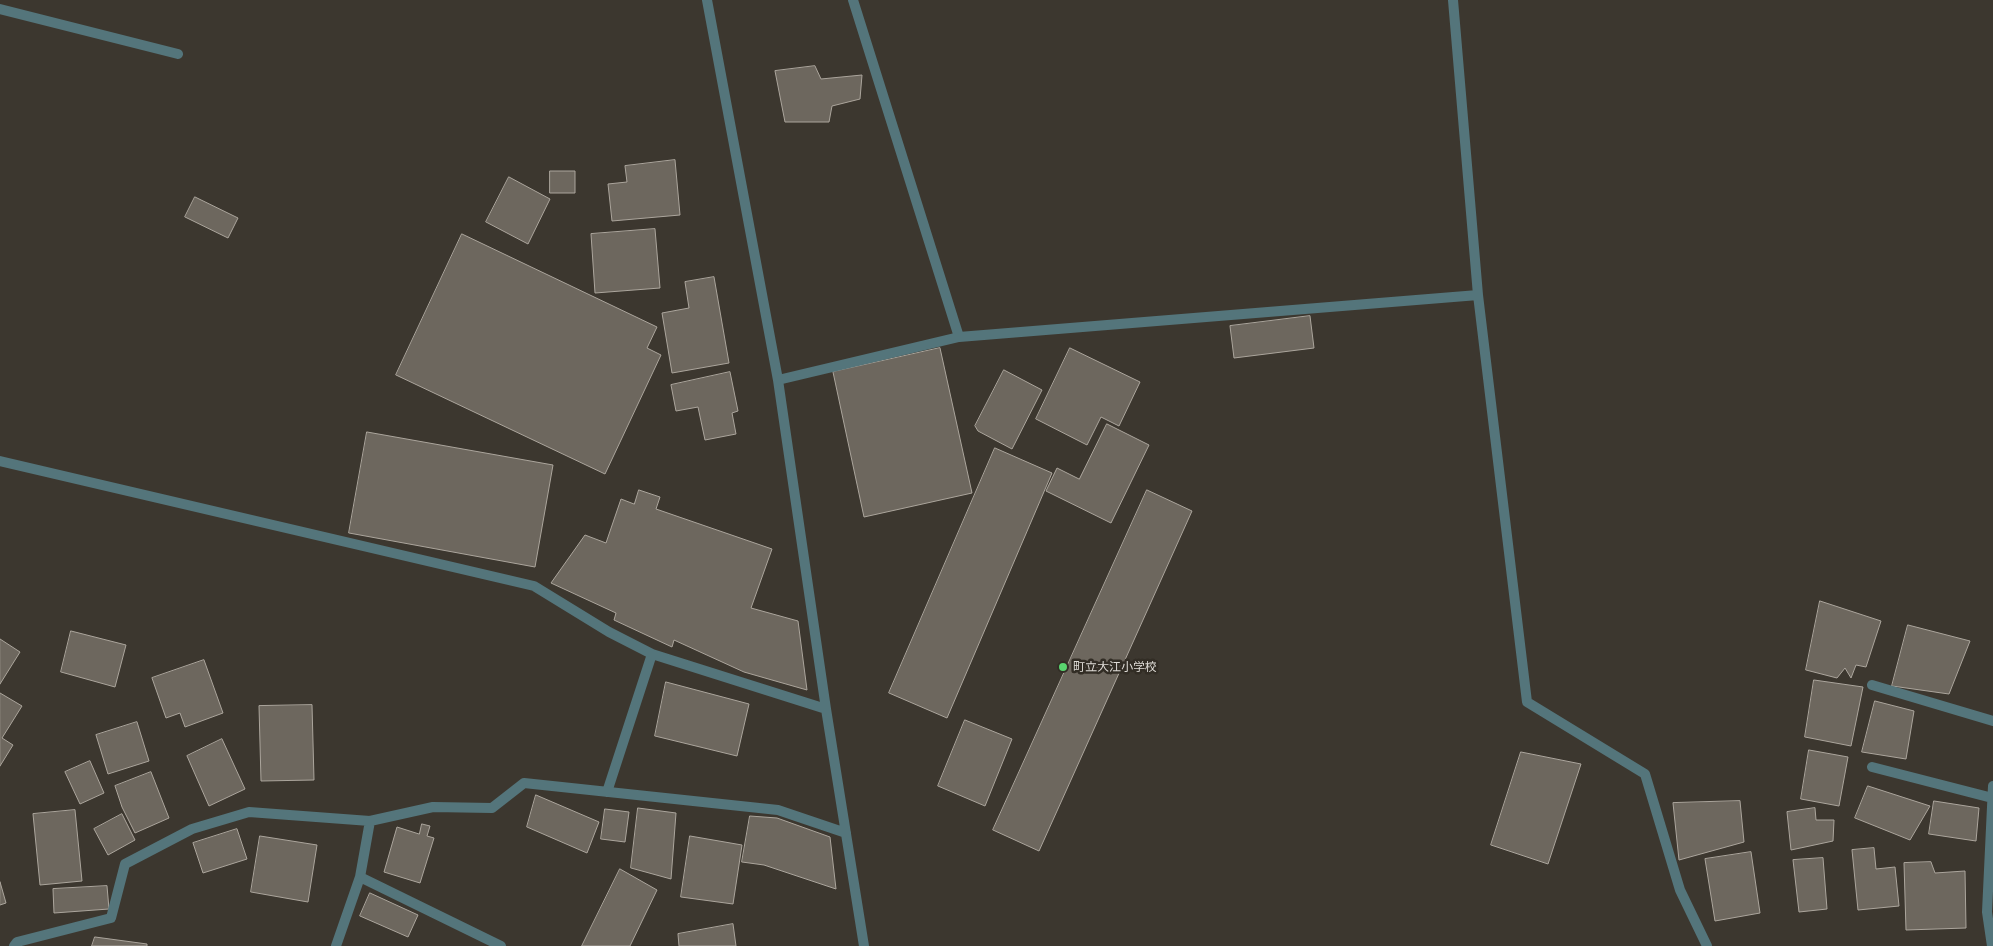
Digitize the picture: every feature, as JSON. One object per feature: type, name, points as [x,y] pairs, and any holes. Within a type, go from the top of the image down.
[{"type":"street","points":[[707,0],[778,380],[826,709],[864,946]]},
{"type":"street","points":[[854,0],[958,337]]},
{"type":"street","points":[[1453,0],[1478,295],[1527,702],[1645,774],[1680,890],[1707,946]]},
{"type":"street","points":[[0,9],[178,54]]},
{"type":"street","points":[[778,380],[958,337],[1478,295]]},
{"type":"street","points":[[0,461],[534,586],[609,632],[652,654],[826,709]]},
{"type":"street","points":[[607,792],[652,654]]},
{"type":"street","points":[[1872,685],[1993,721]]},
{"type":"street","points":[[1872,766],[1992,798]]},
{"type":"street","points":[[14,946],[16,942],[111,918],[125,864],[192,829],[249,812],[370,821],[433,807],[492,808],[524,783],[778,810],[846,833]]},
{"type":"street","points":[[1992,946],[1987,912],[1993,786]]},
{"type":"street","points":[[336,946],[360,877],[370,821]]},
{"type":"street","points":[[360,877],[501,946]]},
{"type":"building","points":[[815,66],[821,79],[862,75],[860,99],[832,106],[829,122],[785,122],[775,71]]},
{"type":"building","points":[[675,160],[680,215],[612,221],[608,184],[627,182],[625,166]]},
{"type":"building","points":[[550,171],[575,171],[575,193],[550,193]]},
{"type":"building","points":[[509,177],[550,199],[528,244],[486,222]]},
{"type":"building","points":[[195,197],[238,218],[228,238],[185,217]]},
{"type":"building","points":[[655,229],[660,288],[595,293],[591,234]]},
{"type":"building","points":[[462,234],[657,327],[647,348],[661,355],[605,474],[396,375]]},
{"type":"building","points":[[714,277],[729,363],[672,373],[662,313],[689,308],[685,282]]},
{"type":"building","points":[[1310,316],[1314,348],[1234,358],[1230,326]]},
{"type":"building","points":[[940,348],[972,493],[864,517],[833,372]]},
{"type":"building","points":[[1070,348],[1140,382],[1119,426],[1101,417],[1087,445],[1036,419]]},
{"type":"building","points":[[1004,370],[1042,390],[1012,449],[978,431],[975,426]]},
{"type":"building","points":[[730,372],[738,411],[732,413],[736,434],[705,440],[698,407],[676,411],[671,385]]},
{"type":"building","points":[[1107,424],[1149,445],[1111,523],[1046,491],[1057,468],[1079,479]]},
{"type":"building","points":[[367,432],[553,465],[535,567],[349,533]]},
{"type":"building","points":[[995,448],[1052,473],[947,718],[889,693]]},
{"type":"building","points":[[639,490],[660,497],[656,509],[772,549],[751,608],[798,621],[807,690],[744,672],[674,640],[672,647],[614,620],[616,613],[551,583],[585,535],[606,543],[621,499],[634,504]]},
{"type":"building","points":[[1147,490],[1192,511],[1039,851],[993,830]]},
{"type":"building","points":[[1820,601],[1881,621],[1866,667],[1856,665],[1851,678],[1845,668],[1837,678],[1806,670]]},
{"type":"building","points":[[1908,625],[1970,641],[1949,694],[1892,686]]},
{"type":"building","points":[[71,631],[126,645],[115,687],[61,672]]},
{"type":"building","points":[[0,639],[20,652],[0,684]]},
{"type":"building","points":[[204,660],[223,713],[185,727],[180,713],[166,718],[152,678]]},
{"type":"building","points":[[1814,680],[1863,687],[1851,746],[1805,737]]},
{"type":"building","points":[[666,682],[749,704],[737,756],[655,736]]},
{"type":"building","points":[[0,693],[22,706],[2,738],[13,745],[0,766]]},
{"type":"building","points":[[1875,701],[1914,711],[1906,759],[1862,752]]},
{"type":"building","points":[[312,705],[314,780],[261,781],[259,706]]},
{"type":"building","points":[[965,720],[1012,739],[985,806],[938,786]]},
{"type":"building","points":[[137,722],[149,761],[108,774],[96,735]]},
{"type":"building","points":[[222,739],[245,789],[209,806],[187,756]]},
{"type":"building","points":[[1809,750],[1848,757],[1839,806],[1801,799]]},
{"type":"building","points":[[1521,752],[1581,764],[1548,864],[1491,845]]},
{"type":"building","points":[[90,761],[104,793],[80,804],[65,772]]},
{"type":"building","points":[[151,772],[169,818],[135,833],[122,807],[115,786]]},
{"type":"building","points":[[1868,786],[1930,806],[1910,840],[1855,818]]},
{"type":"building","points":[[536,795],[599,822],[587,853],[527,827]]},
{"type":"building","points":[[1740,801],[1744,842],[1679,860],[1673,803]]},
{"type":"building","points":[[1934,801],[1979,808],[1976,841],[1929,834]]},
{"type":"building","points":[[638,808],[676,813],[671,879],[631,868]]},
{"type":"building","points":[[1815,808],[1816,820],[1834,820],[1833,841],[1791,850],[1787,812]]},
{"type":"building","points":[[605,809],[629,812],[625,842],[601,839]]},
{"type":"building","points":[[75,810],[82,881],[40,885],[33,814]]},
{"type":"building","points":[[122,814],[135,840],[108,855],[94,829]]},
{"type":"building","points":[[750,816],[777,818],[830,837],[836,889],[764,865],[742,862]]},
{"type":"building","points":[[422,824],[430,826],[427,836],[434,838],[420,883],[384,872],[397,827],[419,834]]},
{"type":"building","points":[[237,829],[247,859],[203,873],[193,843]]},
{"type":"building","points":[[260,836],[317,845],[308,902],[251,892]]},
{"type":"building","points":[[690,836],[742,845],[733,904],[681,897]]},
{"type":"building","points":[[1874,848],[1876,869],[1895,867],[1899,906],[1858,910],[1852,850]]},
{"type":"building","points":[[1751,852],[1760,913],[1715,921],[1705,859]]},
{"type":"building","points":[[1823,858],[1827,909],[1799,912],[1793,860]]},
{"type":"building","points":[[1931,862],[1935,873],[1965,871],[1966,928],[1906,930],[1904,863]]},
{"type":"building","points":[[620,869],[657,890],[630,946],[582,946]]},
{"type":"building","points":[[0,882],[6,903],[0,905]]},
{"type":"building","points":[[107,886],[109,909],[54,913],[53,889]]},
{"type":"building","points":[[370,893],[418,915],[408,937],[360,916]]},
{"type":"building","points":[[733,924],[736,946],[679,946],[678,934]]},
{"type":"building","points":[[95,937],[147,944],[147,946],[92,946]]},
{"type":"place","name":"町立大江小学校","points":[[1063,667]]}]
